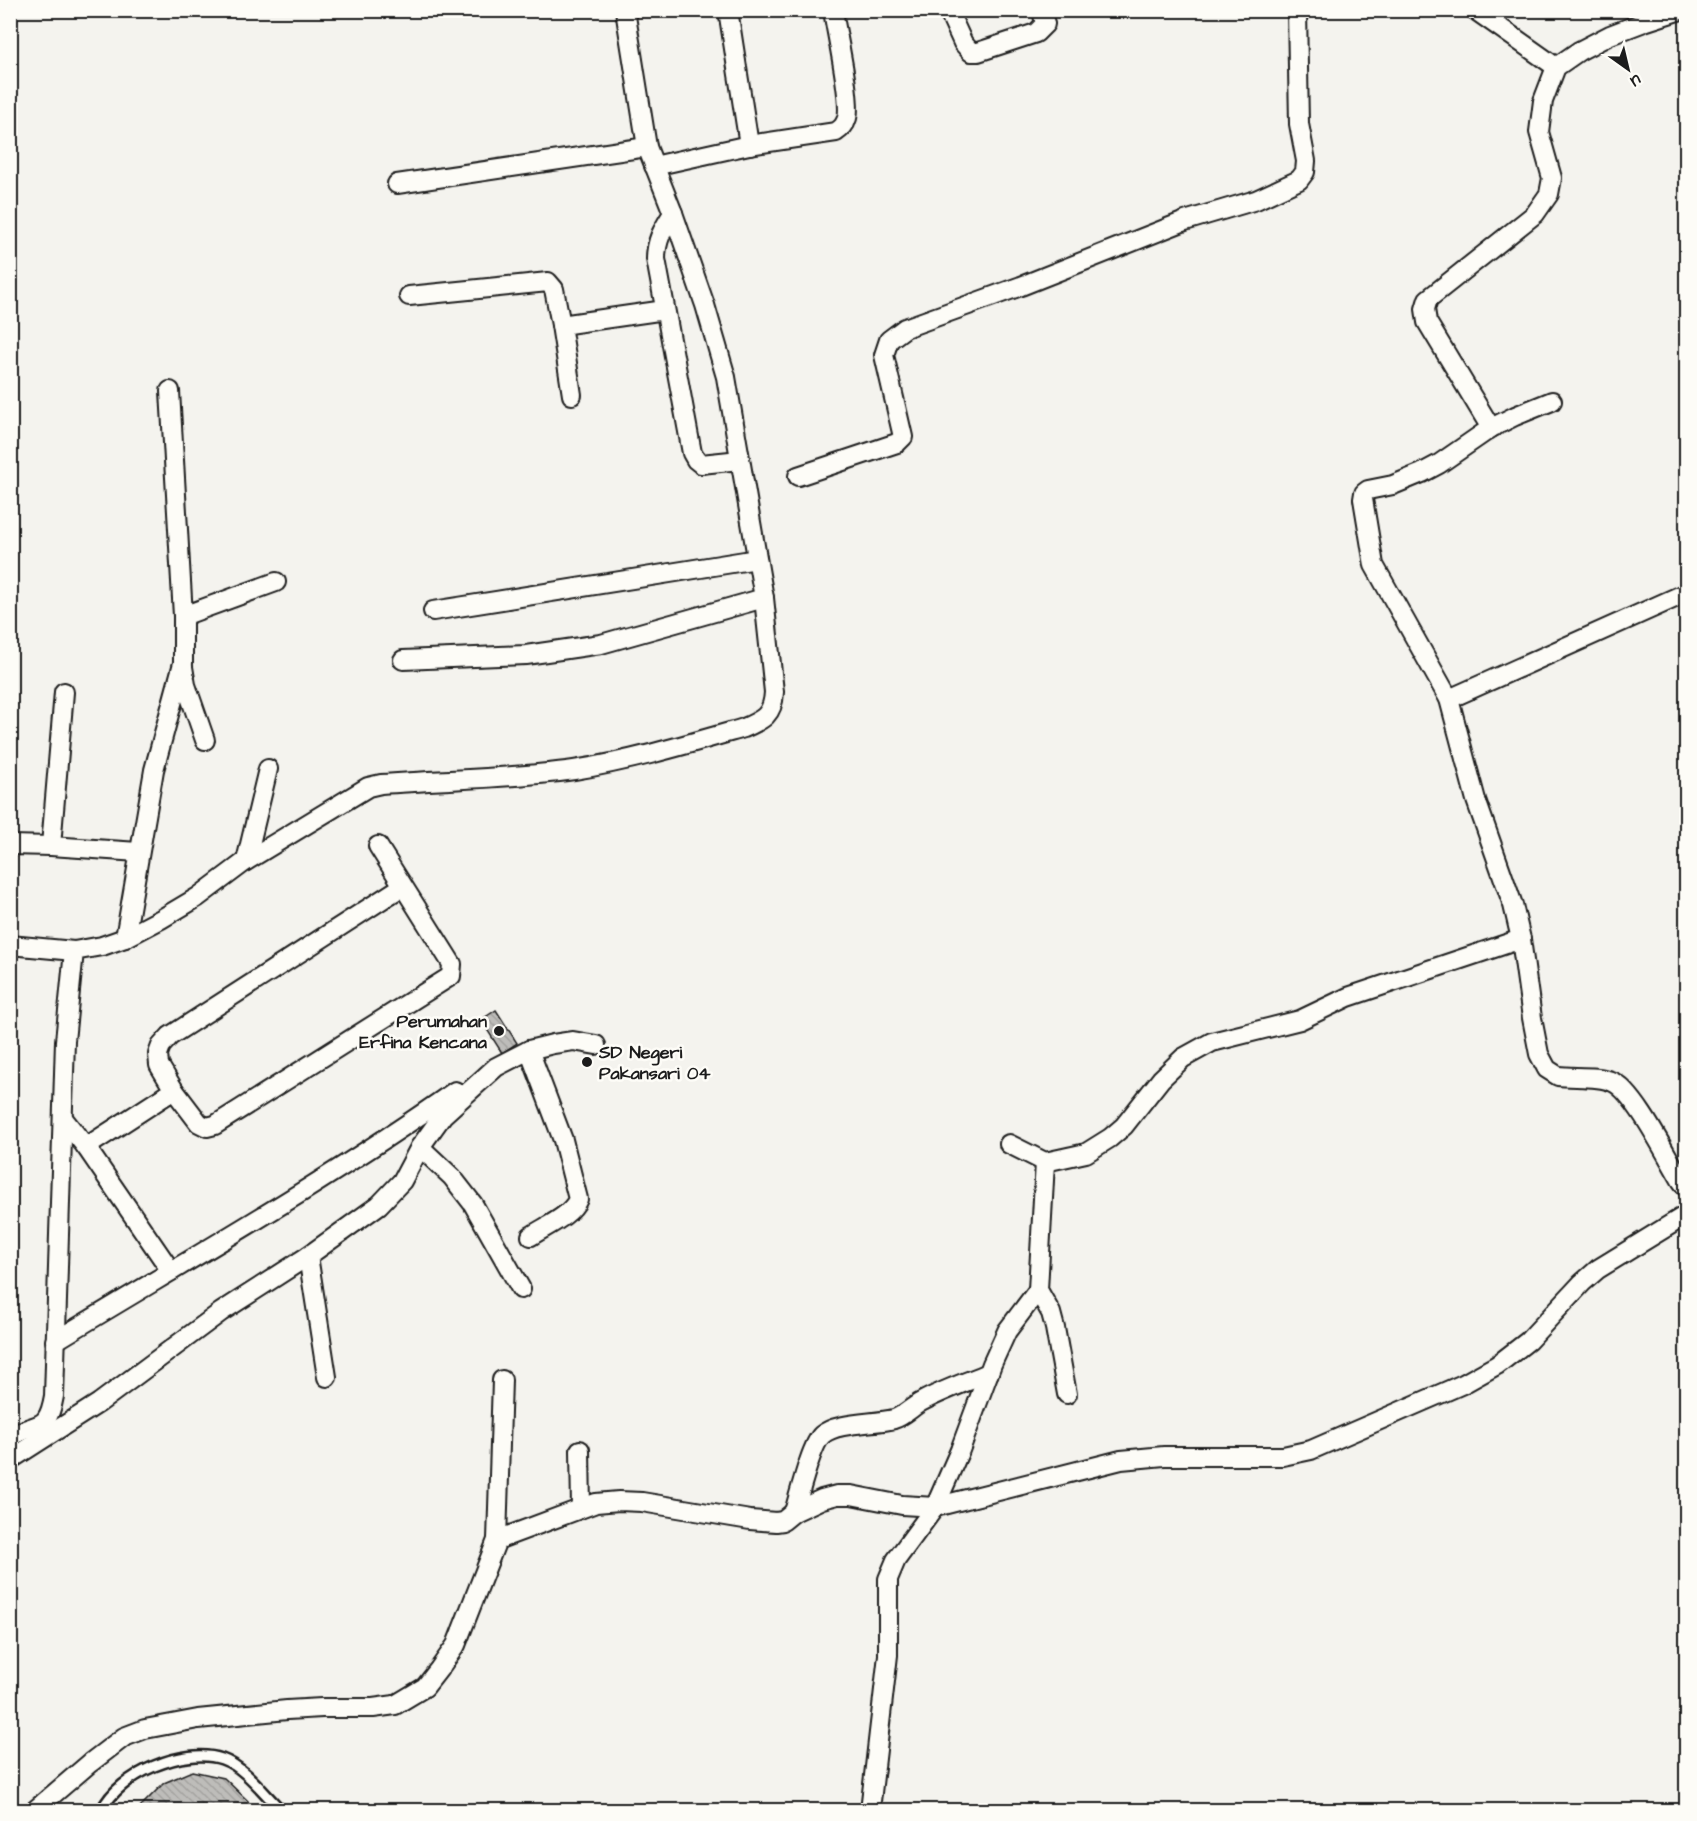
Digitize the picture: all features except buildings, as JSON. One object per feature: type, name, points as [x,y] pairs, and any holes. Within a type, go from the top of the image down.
[{"type":"street","points":[[10,945],[74,951],[125,938],[198,897],[246,861],[368,787],[381,784],[523,776],[575,770],[656,752],[744,728],[759,722],[770,712],[774,703],[764,598],[726,377],[705,305],[673,213],[646,147],[625,10]]},
{"type":"street","points":[[729,10],[748,145]]},
{"type":"street","points":[[654,166],[748,145],[836,132],[844,126],[848,116],[847,100],[833,10]]},
{"type":"street","points":[[948,10],[963,43],[971,52],[978,52],[1036,33],[1045,24],[1042,10]]},
{"type":"street","points":[[798,476],[897,443],[903,437],[885,355],[889,340],[905,328],[1021,286],[1185,221],[1256,200],[1299,180],[1305,172],[1306,161],[1299,124],[1297,10]]},
{"type":"street","points":[[1475,10],[1556,67]]},
{"type":"street","points":[[1491,428],[1427,322],[1425,309],[1428,299],[1535,214],[1549,194],[1551,178],[1539,132],[1543,100],[1556,67],[1579,51],[1610,35],[1681,10]]},
{"type":"street","points":[[397,184],[646,147]]},
{"type":"street","points":[[673,213],[661,231],[656,245],[656,259],[692,453],[701,464],[740,460]]},
{"type":"street","points":[[409,296],[548,282],[554,289],[572,394]]},
{"type":"street","points":[[561,325],[665,310]]},
{"type":"street","points":[[170,391],[183,616],[183,663],[186,686],[205,740]]},
{"type":"street","points":[[1552,402],[1491,428],[1439,464],[1393,485],[1368,490],[1364,493],[1363,499],[1374,565],[1390,598],[1449,699],[1473,789],[1513,905],[1521,939],[1532,1018],[1543,1063],[1552,1074],[1558,1076],[1611,1081],[1620,1086],[1632,1099],[1686,1187]]},
{"type":"street","points":[[433,611],[757,559]]},
{"type":"street","points":[[183,616],[276,582]]},
{"type":"street","points":[[1449,699],[1686,593]]},
{"type":"street","points":[[403,660],[526,656],[601,644],[764,598]]},
{"type":"street","points":[[125,938],[153,770],[183,663]]},
{"type":"street","points":[[51,846],[64,692]]},
{"type":"street","points":[[246,861],[268,769]]},
{"type":"street","points":[[10,845],[138,852]]},
{"type":"street","points":[[378,846],[452,964],[451,976],[215,1125],[207,1127],[199,1123],[174,1090],[159,1065],[161,1046],[170,1036],[403,886]]},
{"type":"street","points":[[1009,1144],[1045,1162],[1086,1153],[1124,1126],[1161,1079],[1183,1058],[1212,1042],[1300,1020],[1348,998],[1521,939]]},
{"type":"street","points":[[13,1429],[34,1428],[51,1415],[54,1396],[65,1041],[74,951]]},
{"type":"street","points":[[55,1341],[247,1227],[526,1046],[573,1041],[596,1045]]},
{"type":"street","points":[[10,1460],[99,1403],[221,1312],[308,1256],[379,1205],[402,1181],[420,1148],[443,1115],[496,1067],[526,1046]]},
{"type":"street","points":[[526,1046],[563,1140],[578,1199],[575,1207],[531,1236]]},
{"type":"street","points":[[86,1147],[174,1090]]},
{"type":"street","points":[[63,1118],[86,1147],[171,1271]]},
{"type":"street","points":[[420,1148],[452,1178],[473,1204],[521,1289]]},
{"type":"street","points":[[1045,1162],[1038,1290],[1051,1313],[1067,1394]]},
{"type":"street","points":[[497,1540],[596,1503],[642,1502],[750,1520],[776,1522],[783,1521],[794,1512],[822,1498],[837,1495],[851,1495],[902,1505],[934,1508],[1121,1460],[1164,1456],[1283,1456],[1311,1450],[1463,1384],[1497,1365],[1528,1341],[1598,1269],[1686,1215]]},
{"type":"street","points":[[308,1256],[327,1377]]},
{"type":"street","points":[[870,1810],[888,1655],[888,1579],[896,1560],[934,1508],[960,1450],[988,1373],[1007,1331],[1038,1290]]},
{"type":"street","points":[[794,1512],[820,1436],[842,1427],[897,1418],[919,1403],[988,1373]]},
{"type":"street","points":[[35,1810],[55,1802],[90,1763],[124,1737],[145,1729],[198,1719],[287,1710],[373,1708],[396,1705],[424,1687],[440,1669],[456,1645],[497,1540],[502,1380]]},
{"type":"street","points":[[580,1449],[581,1508]]},
{"type":"lane","points":[[102,1810],[122,1785],[148,1769],[179,1757],[202,1755],[223,1759],[241,1771],[281,1810]]},
{"type":"place","name":"Perumahan Erfina Kencana","points":[[499,1031]]},
{"type":"place","name":"SD Negeri Pakansari 04","points":[[587,1062]]}]
